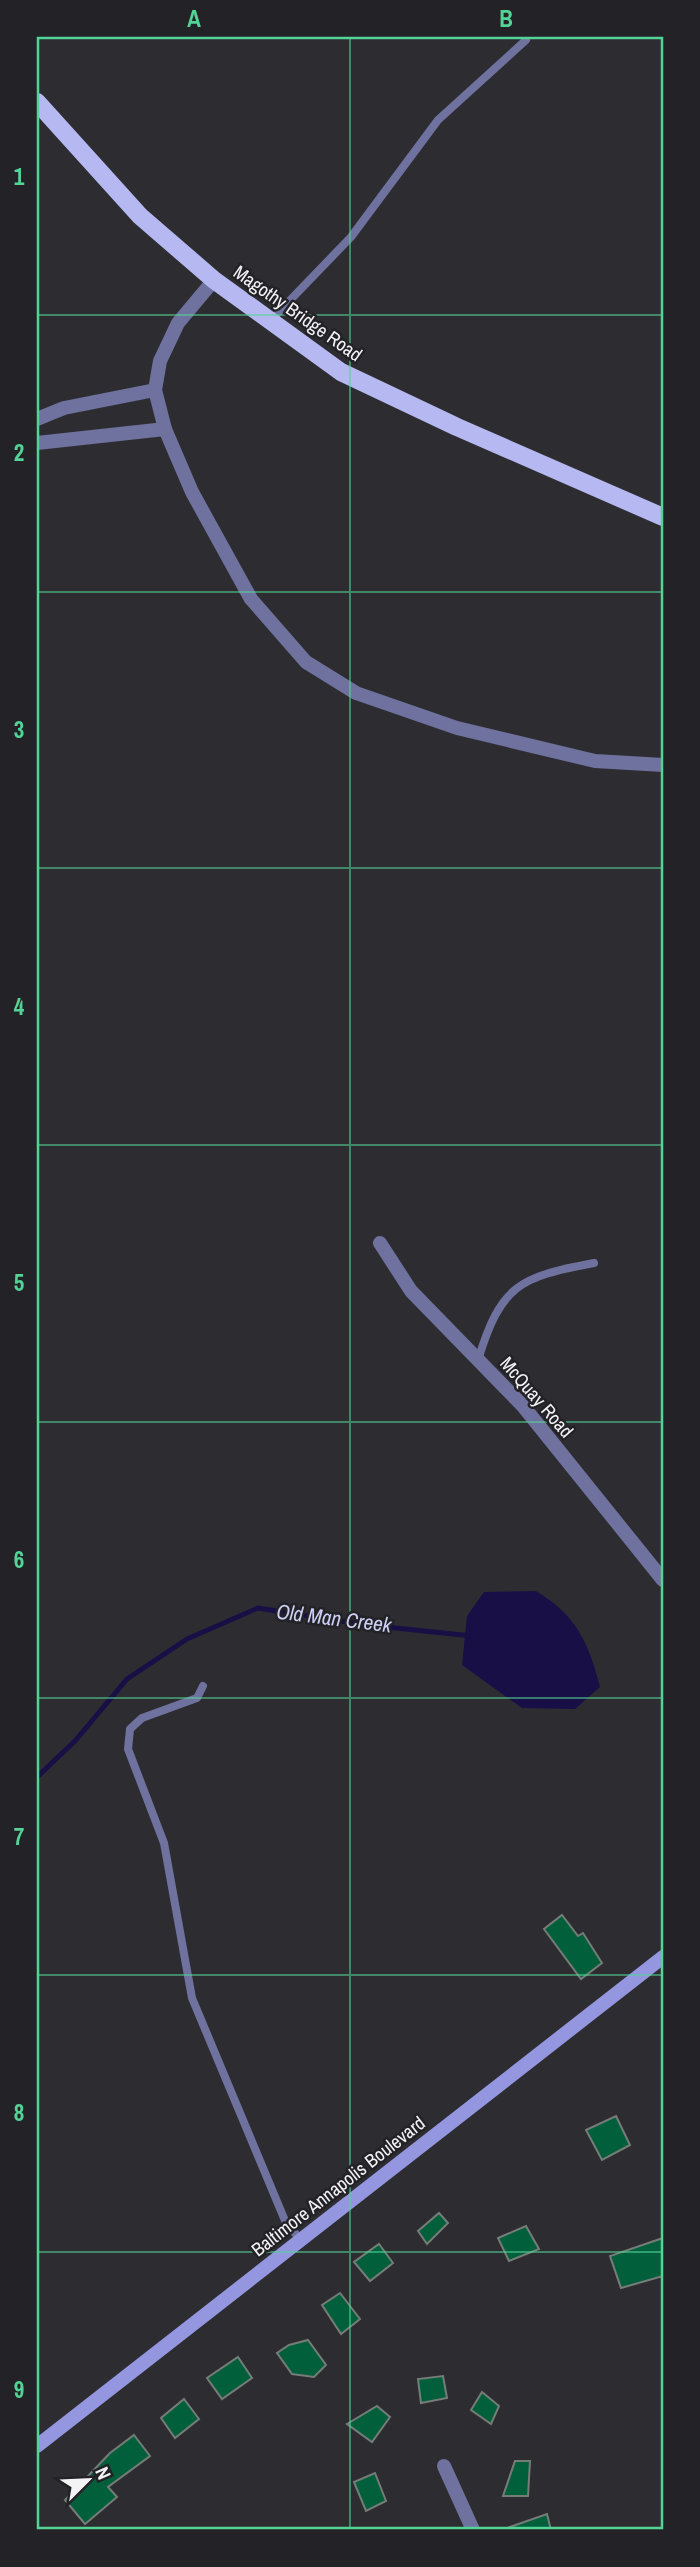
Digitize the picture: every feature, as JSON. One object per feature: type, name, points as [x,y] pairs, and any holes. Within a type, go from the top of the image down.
[{"type":"main road","name":"Magothy Bridge Road","points":[[37,104],[139,216],[214,280],[341,372],[481,438],[663,517]]},
{"type":"main road","name":"Baltimore Annapolis Boulevard","points":[[37,2446],[663,1956]]},
{"type":"street","points":[[214,280],[178,323],[160,360],[155,390],[165,429],[192,492],[251,599],[306,662],[356,693],[457,728],[595,761],[663,765]]},
{"type":"street","points":[[37,419],[64,408],[155,390]]},
{"type":"street","points":[[37,443],[165,429]]},
{"type":"street","name":"McQuay Road","points":[[380,1243],[411,1291],[523,1406],[663,1580]]},
{"type":"street","points":[[444,2466],[473,2530]]},
{"type":"lane","points":[[271,320],[351,237],[438,120],[526,40]]},
{"type":"lane","points":[[478,1360],[501,1303],[522,1281],[594,1263]]},
{"type":"lane","points":[[203,1686],[197,1698],[142,1718],[130,1729],[128,1749],[164,1843],[192,1998],[286,2223],[300,2240]]},
{"type":"shaded area","points":[[536,1591],[571,1620],[591,1657],[600,1687],[575,1709],[522,1708],[462,1665],[467,1616],[484,1592]]},
{"type":"building","points":[[562,1915],[578,1936],[583,1933],[602,1963],[581,1979],[544,1929]]},
{"type":"building","points":[[616,2116],[630,2145],[602,2160],[586,2130]]},
{"type":"building","points":[[439,2213],[448,2223],[427,2244],[418,2231]]},
{"type":"building","points":[[526,2226],[539,2249],[509,2261],[498,2238]]},
{"type":"building","points":[[663,2238],[663,2276],[621,2288],[610,2256]]},
{"type":"building","points":[[379,2244],[393,2263],[370,2281],[354,2262]]},
{"type":"building","points":[[340,2293],[360,2319],[341,2334],[322,2305]]},
{"type":"building","points":[[308,2340],[326,2365],[314,2377],[292,2374],[277,2353],[289,2345]]},
{"type":"building","points":[[238,2357],[252,2378],[222,2399],[207,2378]]},
{"type":"building","points":[[443,2376],[447,2398],[421,2403],[418,2379]]},
{"type":"building","points":[[482,2392],[499,2406],[491,2424],[471,2410]]},
{"type":"building","points":[[184,2399],[199,2419],[175,2438],[161,2418]]},
{"type":"building","points":[[377,2406],[390,2417],[372,2442],[347,2424]]},
{"type":"building","points":[[134,2435],[150,2456],[108,2487],[117,2497],[85,2524],[65,2500],[110,2453]]},
{"type":"building","points":[[515,2461],[530,2461],[528,2496],[503,2496]]},
{"type":"building","points":[[375,2473],[386,2501],[366,2511],[354,2482]]},
{"type":"building","points":[[547,2514],[551,2530],[507,2528]]},
{"type":"waterway","name":"Old Man Creek","points":[[37,1777],[75,1741],[127,1679],[187,1639],[258,1608],[367,1625],[472,1636]]}]
